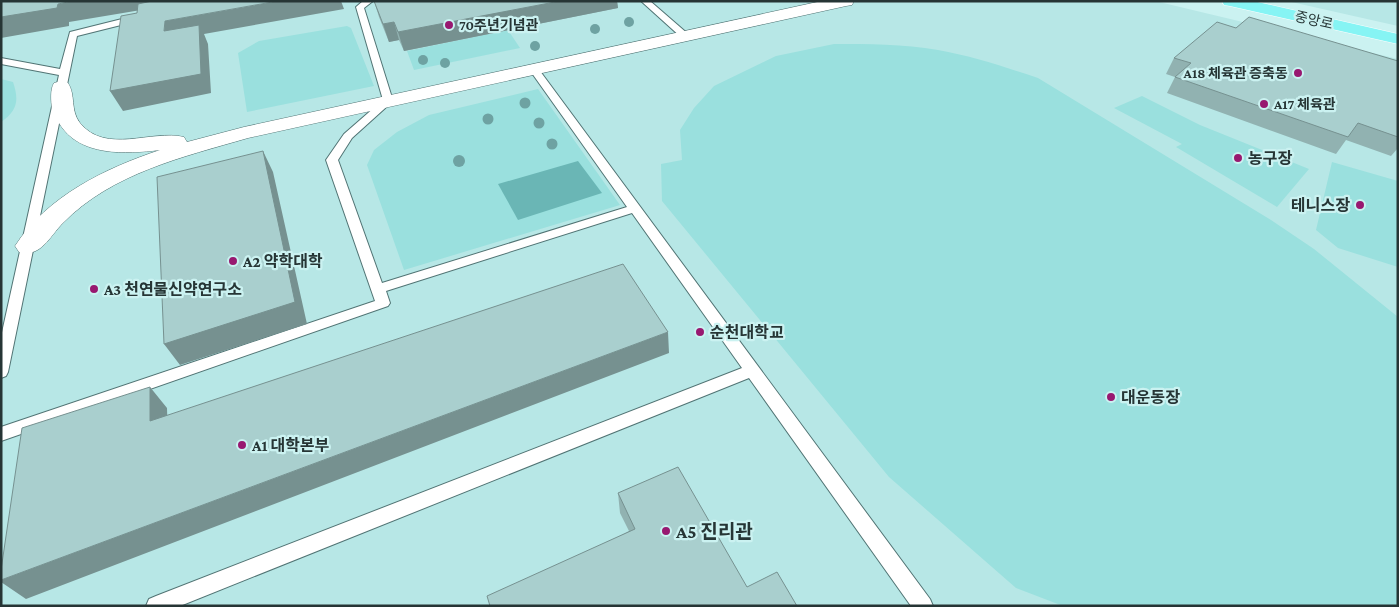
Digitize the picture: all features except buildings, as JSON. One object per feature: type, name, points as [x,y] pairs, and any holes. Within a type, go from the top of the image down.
[{"type":"main road","name":"중앙로","points":[[1230,1],[1254,4],[1398,39]]},
{"type":"street","points":[[28,246],[67,206],[111,178],[157,159],[244,133],[846,1]]},
{"type":"street","points":[[62,80],[64,113],[72,126],[81,136],[103,144],[168,143],[244,133]]},
{"type":"lane","points":[[1,434],[383,303],[332,160],[348,136],[388,101],[358,4],[369,1]]},
{"type":"lane","points":[[645,1],[685,36]]},
{"type":"lane","points":[[1,372],[73,34],[145,17]]},
{"type":"lane","points":[[1,61],[62,80]]},
{"type":"lane","points":[[534,69],[754,370],[923,606]]},
{"type":"lane","points":[[377,289],[635,208]]},
{"type":"lane","points":[[156,606],[754,370]]},
{"type":"shaded area","name":"순천대학교","points":[[1,1],[1155,1],[1398,59],[1398,606],[1,606]]},
{"type":"shaded area","points":[[1287,1],[1398,1],[1398,26]]},
{"type":"shaded area","points":[[347,26],[351,28],[374,86],[247,112],[238,53],[259,41]]},
{"type":"shaded area","points":[[508,30],[520,48],[414,70],[407,51]]},
{"type":"shaded area","name":"대운동장","points":[[834,44],[899,45],[951,52],[1038,78],[1271,220],[1314,249],[1398,317],[1398,606],[1063,606],[1016,588],[889,477],[662,201],[661,164],[682,160],[680,130],[694,108],[714,86],[776,56]]},
{"type":"shaded area","points":[[1,79],[13,82],[16,104],[7,118],[1,122]]},
{"type":"shaded area","points":[[538,89],[620,205],[404,270],[367,165],[374,150],[397,132],[429,115]]},
{"type":"shaded area","name":"농구장","points":[[1142,96],[1200,125],[1309,169],[1277,207],[1176,147],[1182,144],[1114,108]]},
{"type":"shaded area","points":[[578,161],[602,193],[518,220],[498,184]]},
{"type":"shaded area","name":"테니스장","points":[[1332,162],[1398,181],[1398,267],[1338,248],[1316,230]]},
{"type":"place","name":"70주년기념관","points":[[449,25]]},
{"type":"place","name":"A18 체육관 증축동","points":[[1298,73]]},
{"type":"place","name":"A17 체육관","points":[[1264,104]]},
{"type":"place","name":"농구장","points":[[1238,158]]},
{"type":"place","name":"테니스장","points":[[1360,205]]},
{"type":"place","name":"A2 약학대학","points":[[233,261]]},
{"type":"place","name":"A3 천연물신약연구소","points":[[94,289]]},
{"type":"place","name":"순천대학교","points":[[700,332]]},
{"type":"place","name":"대운동장","points":[[1111,397]]},
{"type":"place","name":"A1 대학본부","points":[[242,445]]},
{"type":"place","name":"A5 진리관","points":[[666,531]]}]
